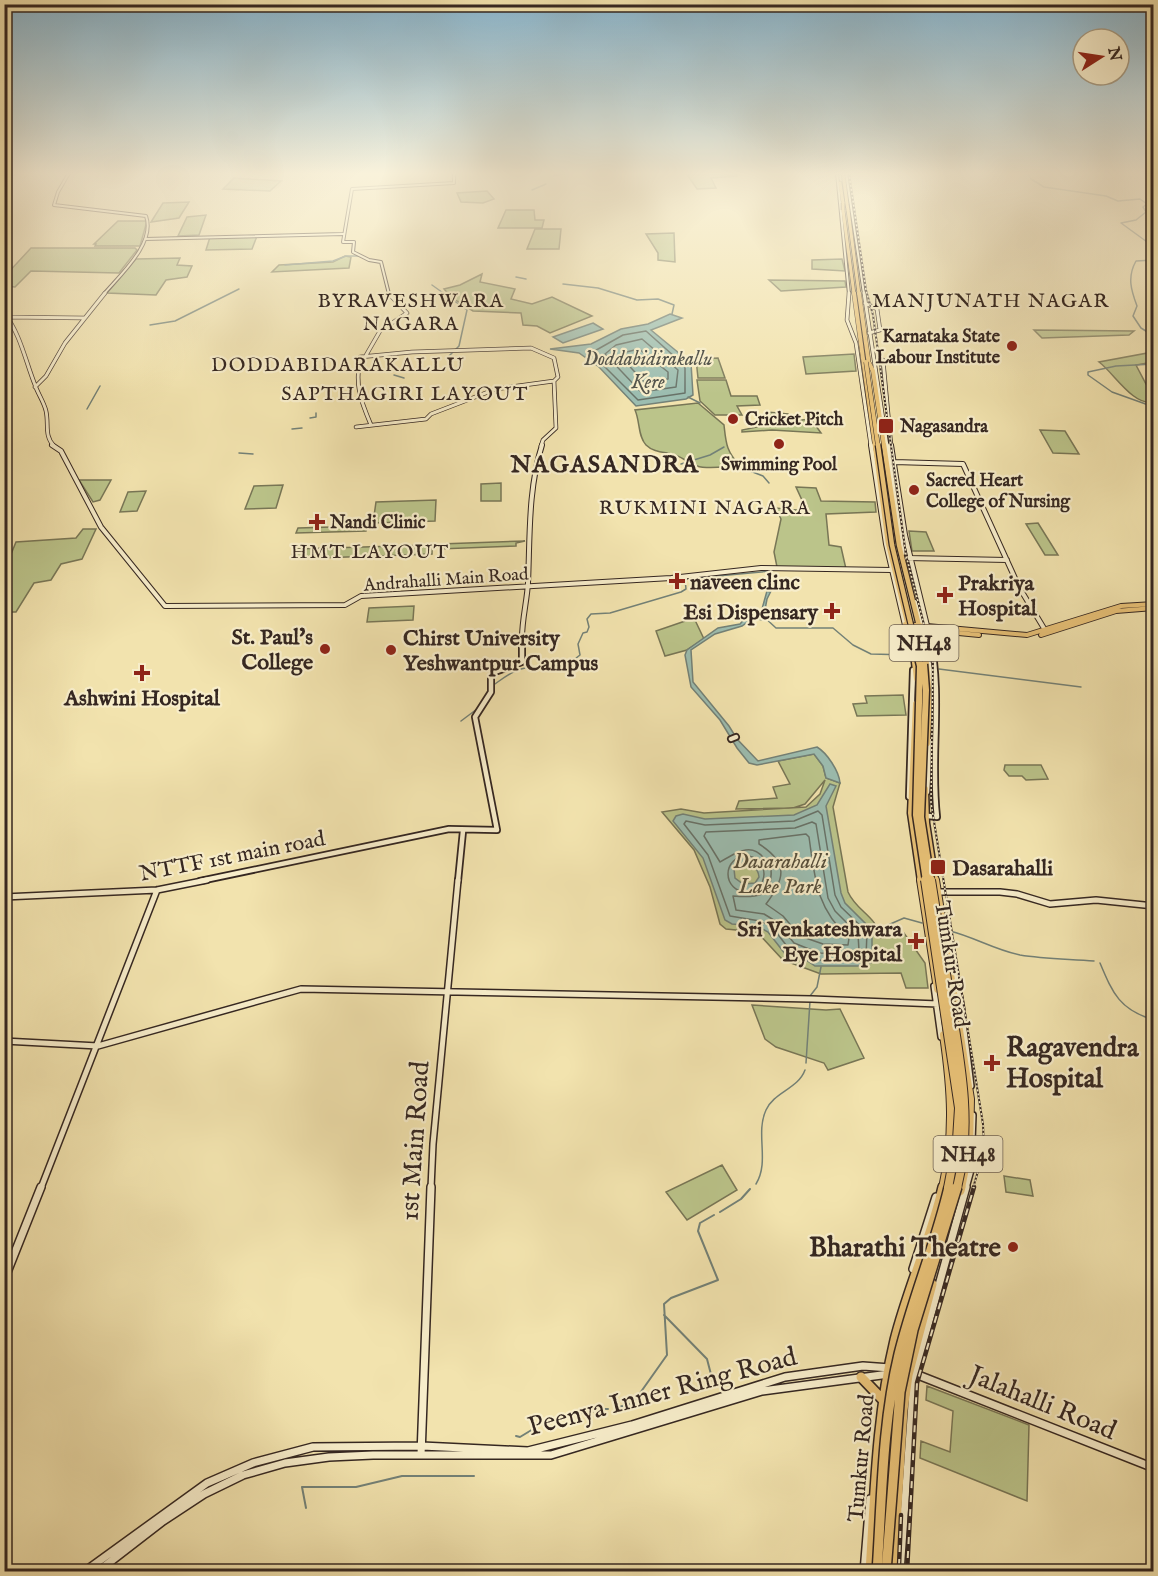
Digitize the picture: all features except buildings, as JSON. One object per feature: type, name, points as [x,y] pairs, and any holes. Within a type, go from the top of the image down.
[{"type":"highway","name":"NH48","points":[[850,247],[867,362]]},
{"type":"highway","name":"NH48","points":[[851,247],[867,362]]},
{"type":"highway","points":[[847,254],[852,270]]},
{"type":"highway","name":"Tumkur Road","points":[[870,1572],[883,1404],[907,1300],[941,1196],[950,1154],[953,1118],[952,1096],[911,813],[917,680],[913,647],[886,541],[862,362],[867,362],[873,371],[901,557],[923,627],[930,679],[925,809],[958,1005],[970,1099],[969,1149],[965,1174],[918,1331],[913,1374],[903,1410],[892,1572]]},
{"type":"highway","points":[[867,362],[893,553],[920,666],[916,815],[959,1108],[958,1143],[949,1191],[904,1336],[896,1372],[888,1434],[877,1572]]},
{"type":"highway","points":[[867,362],[895,543],[924,662],[926,690],[921,817],[963,1086],[965,1122],[958,1186],[913,1330],[902,1382],[886,1572]]},
{"type":"highway","points":[[882,504],[893,505]]},
{"type":"highway","points":[[861,1377],[883,1404]]},
{"type":"main road","points":[[906,626],[1016,635],[1045,630],[1121,606],[1154,606]]},
{"type":"main road","points":[[923,627],[1028,638],[1116,611],[1154,606]]},
{"type":"street","points":[[35,387],[46,376],[59,352],[141,247]]},
{"type":"street","points":[[353,247],[353,252],[381,262],[389,296],[406,311],[404,317],[379,332],[365,357]]},
{"type":"street","points":[[846,247],[845,256],[850,287],[847,320],[856,343],[891,570],[906,626],[913,664],[909,780],[911,826],[938,1004]]},
{"type":"street","points":[[857,247],[907,558],[937,685],[932,771],[937,817],[928,816]]},
{"type":"street","points":[[865,303],[877,309],[880,330],[869,333]]},
{"type":"street","name":"Andrahalli Main Road","points":[[4,313],[18,331],[35,387],[46,411],[46,435],[51,445],[61,451],[101,527],[164,606],[345,605],[361,596],[671,578],[767,568],[891,570]]},
{"type":"street","points":[[8,317],[85,318]]},
{"type":"street","points":[[356,427],[426,419],[431,414],[496,389],[554,381],[558,377],[554,358],[538,349],[360,357],[357,375],[359,395],[371,425]]},
{"type":"street","points":[[883,360],[885,401],[907,558]]},
{"type":"street","points":[[877,371],[884,372]]},
{"type":"street","points":[[528,586],[529,526],[536,463],[543,440],[556,428],[558,412],[554,381]]},
{"type":"street","points":[[894,462],[963,464],[1019,587],[1045,630]]},
{"type":"street","points":[[907,558],[1007,560]]},
{"type":"street","name":"NTTF 1st main road","points":[[4,897],[157,890],[449,829],[497,830],[475,717],[491,692],[491,676],[495,672],[522,662],[522,625],[528,586]]},
{"type":"street","points":[[923,627],[930,655],[933,684],[928,816],[945,931]]},
{"type":"street","name":"1st Main Road","points":[[421,1455],[433,1144],[463,831]]},
{"type":"street","points":[[4,1280],[7,1265],[98,1046],[157,890]]},
{"type":"street","points":[[940,892],[1005,892],[1050,904],[1096,900],[1154,906]]},
{"type":"street","points":[[4,1041],[98,1046],[301,989],[810,999],[958,1005]]},
{"type":"street","name":"Peenya Inner Ring Road","points":[[84,1572],[207,1483],[253,1463],[313,1447],[422,1446],[528,1451],[632,1425],[784,1377],[863,1366],[890,1367]]},
{"type":"street","name":"Peenya Inner Ring Road","points":[[97,1572],[205,1493],[250,1474],[320,1456],[524,1457],[551,1455],[762,1391],[861,1377],[890,1367]]},
{"type":"street","name":"Jalahalli Road","points":[[890,1367],[1154,1468]]},
{"type":"street","points":[[900,1572],[913,1374]]},
{"type":"street","points":[[864,1572],[878,1412],[883,1404]]},
{"type":"green space","points":[[207,247],[253,247],[252,249],[206,250]]},
{"type":"green space","points":[[528,247],[559,247],[559,249],[527,249]]},
{"type":"green space","points":[[654,247],[674,247],[675,262],[658,260],[658,253]]},
{"type":"green space","points":[[31,248],[135,248],[137,250],[119,273],[31,271],[15,287],[5,286],[5,276]]},
{"type":"green space","points":[[345,256],[351,257],[349,268],[272,272],[279,265],[333,262]]},
{"type":"green space","points":[[180,258],[177,265],[192,266],[187,277],[166,280],[156,295],[107,293],[136,259]]},
{"type":"green space","points":[[842,259],[845,271],[812,269],[812,260]]},
{"type":"green space","points":[[482,274],[480,282],[515,289],[511,299],[532,304],[552,297],[592,316],[550,333],[537,326],[523,325],[521,313],[473,311],[452,298],[444,289],[460,285]]},
{"type":"green space","points":[[769,280],[845,281],[846,287],[781,291]]},
{"type":"green space","points":[[1034,330],[1134,331],[1129,335],[1042,338]]},
{"type":"green space","points":[[1153,352],[1153,362],[1136,365],[1146,384],[1153,391],[1153,402],[1146,402],[1131,394],[1099,362]]},
{"type":"green space","points":[[854,354],[856,371],[806,374],[803,357]]},
{"type":"green space","points":[[718,358],[725,378],[698,378],[696,359]]},
{"type":"green space","points":[[697,380],[726,380],[731,396],[757,396],[760,405],[737,406],[742,415],[715,415],[700,401]]},
{"type":"green space","points":[[698,403],[724,425],[728,447],[740,466],[701,467],[675,455],[652,449],[643,442],[635,410]]},
{"type":"green space","points":[[767,412],[788,414],[792,421],[811,419],[821,433],[772,430],[742,432],[742,430],[771,424]]},
{"type":"green space","points":[[1040,430],[1065,431],[1079,454],[1053,453]]},
{"type":"green space","points":[[79,480],[111,480],[100,500],[93,502]]},
{"type":"green space","points":[[501,483],[501,501],[481,501],[481,484]]},
{"type":"green space","points":[[283,485],[276,508],[245,509],[254,486]]},
{"type":"green space","points":[[796,487],[816,488],[821,501],[875,502],[876,512],[826,514],[829,545],[841,547],[846,569],[777,567],[774,552],[781,519],[776,508],[807,511]]},
{"type":"green space","points":[[146,491],[137,511],[120,512],[128,492]]},
{"type":"green space","points":[[436,500],[435,521],[373,523],[376,502]]},
{"type":"green space","points":[[1038,523],[1058,555],[1045,555],[1026,524]]},
{"type":"green space","points":[[367,526],[366,531],[296,533],[298,528]]},
{"type":"green space","points":[[83,529],[96,529],[82,559],[61,564],[51,580],[34,583],[16,612],[5,612],[7,564],[16,542],[76,538]]},
{"type":"green space","points":[[909,531],[926,532],[934,551],[912,551]]},
{"type":"green space","points":[[525,541],[516,543],[516,546],[439,549],[440,544]]},
{"type":"green space","points":[[432,545],[432,554],[291,559],[294,549]]},
{"type":"green space","points":[[414,606],[413,620],[367,622],[369,608]]},
{"type":"green space","points":[[694,618],[704,639],[687,650],[665,656],[656,631]]},
{"type":"green space","points":[[903,695],[906,715],[857,716],[853,704],[867,703],[865,696]]},
{"type":"green space","name":"Dasarahalli Lake Park","points":[[814,754],[823,766],[826,778],[840,783],[833,807],[848,892],[875,924],[881,938],[904,933],[925,963],[928,988],[906,988],[901,973],[821,974],[783,960],[757,932],[726,929],[720,924],[710,887],[694,850],[662,812],[681,809],[704,813],[787,808],[736,809],[739,801],[777,798],[773,787],[790,784],[778,761]],"holes":[[[825,780],[820,794],[806,807],[794,808],[805,804]]]},
{"type":"green space","points":[[1005,765],[1041,765],[1048,779],[1026,780],[1022,776],[1009,776],[1004,770]]},
{"type":"green space","points":[[752,1005],[840,1009],[864,1058],[828,1070],[824,1063],[776,1047],[765,1039]]},
{"type":"green space","points":[[722,1165],[737,1190],[687,1220],[666,1192]]},
{"type":"green space","points":[[1004,1176],[1030,1180],[1033,1196],[1006,1192]]},
{"type":"green space","points":[[927,1386],[1029,1425],[1027,1501],[920,1458],[921,1441],[950,1452],[953,1411],[926,1400]]},
{"type":"water","name":"Doddabidirakallu Kere","points":[[670,314],[682,318],[651,330],[691,363],[693,395],[686,399],[636,406],[599,367],[579,353],[550,349],[591,344],[621,329],[648,324]]},
{"type":"water","points":[[593,323],[603,329],[563,343],[553,337]]},
{"type":"water","points":[[767,591],[771,591],[763,620],[753,618],[742,626],[715,634],[691,650],[693,682],[737,739],[758,761],[817,747],[832,763],[840,783],[826,778],[823,766],[814,754],[757,765],[749,763],[720,720],[691,687],[685,655],[687,650],[718,628],[740,624],[748,615],[760,616]]},
{"type":"water","name":"Dasarahalli Lake Park","points":[[830,784],[836,786],[826,806],[841,893],[845,903],[875,933],[872,935],[872,962],[865,966],[815,966],[806,960],[786,955],[768,932],[757,926],[732,924],[725,920],[703,858],[673,821],[676,816],[683,814],[705,819],[794,815],[817,805]],"holes":[[[745,864],[754,866],[757,871],[759,877],[755,883],[743,884],[735,878],[734,869]]]},
{"type":"waterway","points":[[285,265],[333,261],[346,256],[359,256]]},
{"type":"waterway","points":[[1154,260],[1136,261],[1131,278],[1137,306],[1133,316],[1141,328],[1154,336]]},
{"type":"waterway","points":[[516,277],[526,279]]},
{"type":"waterway","points":[[563,284],[598,288],[637,300],[658,299],[674,305],[672,314]]},
{"type":"waterway","points":[[432,285],[467,310],[459,346],[449,356],[449,367]]},
{"type":"waterway","points":[[150,325],[175,321],[239,289]]},
{"type":"waterway","points":[[1154,364],[1116,366],[1088,372],[1088,375],[1112,392],[1154,407]]},
{"type":"waterway","points":[[394,375],[404,378]]},
{"type":"waterway","points":[[87,409],[100,386]]},
{"type":"waterway","points":[[688,397],[700,403]]},
{"type":"waterway","points":[[310,418],[316,417],[316,413]]},
{"type":"waterway","points":[[292,429],[302,428]]},
{"type":"waterway","points":[[681,464],[710,455],[724,447]]},
{"type":"waterway","points":[[239,453],[253,454]]},
{"type":"waterway","points":[[745,469],[763,476],[769,483]]},
{"type":"waterway","points":[[492,686],[517,670],[559,665],[573,660],[580,655],[578,644],[583,633],[587,632],[589,627],[587,619],[591,614],[610,613],[681,592],[686,589],[685,579],[771,571],[769,577],[772,584],[769,592]]},
{"type":"waterway","points":[[763,616],[776,628],[833,628],[853,645],[871,654],[909,655]]},
{"type":"waterway","points":[[939,669],[1081,687]]},
{"type":"waterway","points":[[461,721],[477,709]]},
{"type":"waterway","points":[[872,932],[904,918],[922,923]]},
{"type":"waterway","points":[[950,931],[1020,955],[1094,961]]},
{"type":"waterway","points":[[1100,963],[1109,984],[1125,1006],[1154,1020]]},
{"type":"waterway","points":[[810,996],[817,987],[821,967]]},
{"type":"waterway","points":[[806,1063],[810,1001]]},
{"type":"waterway","points":[[756,1184],[762,1166],[762,1128],[766,1110],[774,1099],[797,1082],[805,1070]]},
{"type":"waterway","points":[[720,1212],[741,1199],[750,1189]]},
{"type":"waterway","points":[[665,1316],[664,1304],[671,1298],[718,1280],[698,1231],[700,1223],[714,1215]]},
{"type":"waterway","points":[[619,1407],[633,1403],[667,1355],[665,1316]]},
{"type":"waterway","points":[[665,1316],[707,1359],[714,1386]]},
{"type":"waterway","points":[[563,1416],[595,1411]]},
{"type":"waterway","points":[[516,1436],[520,1437],[553,1417]]},
{"type":"waterway","points":[[306,1508],[302,1487],[356,1487],[402,1476],[474,1476]]},
{"type":"railway","points":[[860,247],[866,290],[873,315],[906,555],[933,659],[931,803],[983,1124],[984,1151],[973,1188]]},
{"type":"railway","points":[[907,1572],[917,1383],[974,1187]]},
{"type":"railway","points":[[899,1566],[901,1515]]},
{"type":"place","name":"Karnataka State Labour Institute","points":[[1012,346]]},
{"type":"place","name":"Cricket Pitch","points":[[733,419]]},
{"type":"place","name":"Nagasandra","points":[[886,426]]},
{"type":"place","name":"Swimming Pool","points":[[779,444]]},
{"type":"place","name":"Sacred Heart College of Nursing","points":[[914,490]]},
{"type":"place","name":"Nandi Clinic","points":[[317,522]]},
{"type":"place","name":"naveen clinc","points":[[677,581]]},
{"type":"place","name":"Prakriya Hospital","points":[[945,595]]},
{"type":"place","name":"Esi Dispensary","points":[[832,611]]},
{"type":"place","name":"St. Paul's College","points":[[325,649]]},
{"type":"place","name":"Chirst University Yeshwantpur Campus","points":[[391,650]]},
{"type":"place","name":"Ashwini Hospital","points":[[142,673]]},
{"type":"place","name":"Dasarahalli","points":[[938,867]]},
{"type":"place","name":"Sri Venkateshwara Eye Hospital","points":[[916,941]]},
{"type":"place","name":"Ragavendra Hospital","points":[[992,1063]]},
{"type":"place","name":"Bharathi Theatre","points":[[1013,1247]]},
{"type":"district","name":"MANJUNATH NAGAR","points":[[991,300]]},
{"type":"district","name":"BYRAVESHWARA NAGARA","points":[[411,312]]},
{"type":"district","name":"DODDABIDARAKALLU","points":[[338,364]]},
{"type":"district","name":"SAPTHAGIRI LAYOUT","points":[[405,393]]},
{"type":"district","name":"NAGASANDRA","points":[[605,464]]},
{"type":"district","name":"RUKMINI NAGARA","points":[[705,507]]},
{"type":"district","name":"HMT LAYOUT","points":[[370,551]]}]
